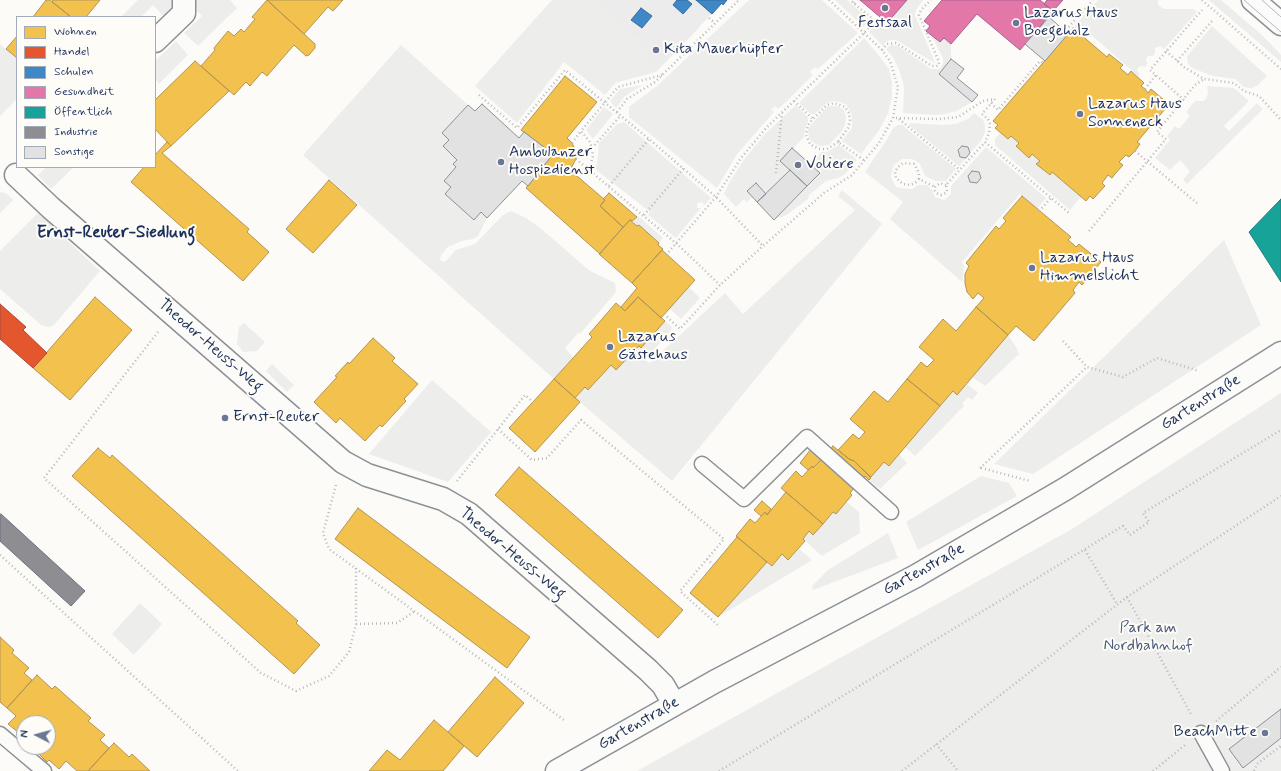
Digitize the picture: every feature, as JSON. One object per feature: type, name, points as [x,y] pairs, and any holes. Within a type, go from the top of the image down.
[{"type":"street","points":[[156,40],[184,13],[184,0]]},
{"type":"street","points":[[1253,0],[1281,24]]},
{"type":"street","name":"Theodor-Heuss-Weg","points":[[14,174],[51,208],[343,462],[367,474],[443,499],[469,514],[648,670],[663,685],[674,704]]},
{"type":"street","name":"Gartenstraße","points":[[557,771],[674,704],[911,578],[1018,517],[1281,353]]},
{"type":"lane","points":[[702,464],[744,499],[807,437],[892,512]]},
{"type":"lane","points":[[1201,733],[1222,771]]},
{"type":"lane","points":[[0,734],[44,771]]},
{"type":"path","points":[[617,112],[627,99],[655,82],[739,0]]},
{"type":"path","points":[[664,314],[680,328],[720,285],[824,192],[847,179],[880,143],[893,118],[898,88],[890,61],[882,50],[829,0]]},
{"type":"path","points":[[666,255],[716,197],[741,158],[767,127],[875,21],[850,0]]},
{"type":"path","points":[[854,3],[857,0]]},
{"type":"path","points":[[882,50],[888,44],[896,43],[932,66],[938,66],[939,62],[919,15],[921,10],[931,0]]},
{"type":"path","points":[[1066,30],[1093,0]]},
{"type":"path","points":[[1202,0],[1281,69]]},
{"type":"path","points":[[1184,100],[1150,70],[1202,10]]},
{"type":"path","points":[[709,18],[715,23]]},
{"type":"path","points":[[1177,61],[1213,20]]},
{"type":"path","points":[[1166,51],[1184,67],[1204,80],[1234,83],[1244,91],[1259,96],[1281,120]]},
{"type":"path","points":[[991,104],[998,110],[1040,61],[1043,63]]},
{"type":"path","points":[[479,95],[517,128],[565,70],[684,168],[716,197],[763,246]]},
{"type":"path","points":[[572,142],[618,87],[662,75]]},
{"type":"path","points":[[1145,89],[1156,75]]},
{"type":"path","points":[[1089,231],[1146,161],[1166,139],[1157,132],[1195,85],[1204,80]]},
{"type":"path","points":[[893,118],[939,119],[958,117],[983,101],[995,99],[982,114],[988,119],[990,124],[989,133],[985,142],[946,185]]},
{"type":"path","points":[[794,101],[812,119]]},
{"type":"path","points":[[834,103],[845,107],[849,112],[848,128],[838,142],[827,149],[819,149],[810,144],[806,135],[808,125],[812,119],[827,106],[834,103]]},
{"type":"path","points":[[776,173],[782,112]]},
{"type":"path","points":[[576,153],[592,150],[621,116]]},
{"type":"path","points":[[898,118],[960,170]]},
{"type":"path","points":[[581,131],[590,142],[592,150],[593,156],[589,170]]},
{"type":"path","points":[[609,186],[649,139]]},
{"type":"path","points":[[838,142],[865,161]]},
{"type":"path","points":[[985,142],[1069,213]]},
{"type":"path","points":[[1135,151],[1198,204]]},
{"type":"path","points":[[576,159],[677,244],[720,285]]},
{"type":"path","points":[[903,163],[914,164],[919,172],[919,179],[916,183],[910,185],[903,184],[896,178],[895,172],[898,166],[903,163]]},
{"type":"path","points":[[644,216],[684,168]]},
{"type":"path","points":[[919,179],[935,187]]},
{"type":"path","points":[[935,187],[940,183],[946,185]]},
{"type":"path","points":[[935,187],[936,193],[941,195],[947,191],[946,185]]},
{"type":"path","points":[[1039,211],[1051,198]]},
{"type":"path","points":[[173,314],[44,478],[261,673],[296,691],[329,676],[349,652],[356,624],[356,568]]},
{"type":"path","points":[[1063,341],[1087,367],[1123,377],[1157,358],[1199,371]]},
{"type":"path","points":[[1032,482],[980,468],[1087,367]]},
{"type":"path","points":[[443,499],[525,395],[533,402]]},
{"type":"path","points":[[498,429],[532,460],[547,458],[581,420],[724,539],[680,592],[720,627]]},
{"type":"path","points":[[719,771],[1123,526],[1130,535],[1149,522],[1143,513],[1281,430]]},
{"type":"path","points":[[343,462],[323,533],[329,549],[564,720]]},
{"type":"path","points":[[902,771],[1127,597],[1281,496]]},
{"type":"path","points":[[1085,550],[1118,604]]},
{"type":"path","points":[[0,555],[238,771]]},
{"type":"path","points":[[707,559],[714,565]]},
{"type":"path","points":[[1127,597],[1201,733]]},
{"type":"path","points":[[356,624],[397,623],[415,611]]},
{"type":"path","points":[[936,744],[958,771]]},
{"type":"path","points":[[1254,771],[1257,764],[1281,746]]},
{"type":"shaded area","name":"Kita Mauerhüpfer","points":[[583,0],[727,0],[723,5],[722,3],[656,72]]},
{"type":"green space","points":[[138,0],[173,0],[172,14],[167,20],[153,5],[142,16],[122,16]]},
{"type":"green space","points":[[196,0],[230,0],[237,8],[198,46],[184,33],[202,16],[197,11]]},
{"type":"green space","points":[[552,0],[597,0],[604,10],[614,15],[630,34],[639,38],[644,51],[655,65],[665,59],[694,29],[698,29],[656,72],[615,83],[605,95],[564,62],[517,123],[475,86]]},
{"type":"green space","points":[[643,0],[650,0],[632,20],[642,28],[628,25],[627,20],[629,16],[633,11],[637,10]]},
{"type":"green space","points":[[749,0],[822,0],[858,33],[818,69],[815,67],[810,72],[813,75],[785,103],[778,109],[775,106],[771,110],[774,112],[737,154],[717,188],[629,117],[629,107],[658,85]]},
{"type":"green space","points":[[835,0],[847,0],[870,20],[864,27]]},
{"type":"green space","points":[[907,0],[923,0],[916,10],[915,15],[935,63],[896,40],[890,40],[883,46],[869,32],[879,20],[887,27],[894,19],[894,15]]},
{"type":"green space","points":[[1098,0],[1158,0],[1158,5],[1164,9],[1194,9],[1197,12],[1164,49],[1160,46],[1155,48],[1155,54],[1153,56],[1148,56],[1146,59],[1147,64],[1145,67],[1141,66],[1138,68],[1137,71],[1140,74],[1138,76],[1081,26],[1076,30],[1073,28]]},
{"type":"green space","points":[[1209,0],[1221,0],[1263,36],[1281,55],[1281,62]]},
{"type":"green space","points":[[1212,26],[1267,76],[1258,85],[1252,88],[1244,87],[1235,79],[1213,76],[1192,68],[1188,64],[1187,56]]},
{"type":"green space","points":[[931,35],[940,42],[944,38],[951,44],[951,59],[939,74],[972,102],[957,111],[945,114],[903,113],[904,87],[900,72],[894,59],[886,49],[891,45],[898,46],[931,69],[940,69],[943,63],[943,58]]},
{"type":"green space","points":[[864,38],[889,69],[892,82],[892,97],[888,113],[880,129],[861,154],[842,141],[852,128],[852,115],[847,105],[840,102],[831,101],[824,105],[815,114],[811,114],[799,103]]},
{"type":"green space","points":[[176,41],[188,55],[159,84],[156,81],[156,60]]},
{"type":"green space","points":[[0,44],[16,57],[16,100],[0,116]]},
{"type":"green space","points":[[401,45],[468,105],[442,133],[449,140],[443,147],[457,160],[454,164],[456,167],[444,181],[451,187],[445,194],[474,220],[481,212],[487,218],[478,236],[448,247],[441,255],[440,260],[445,262],[456,250],[475,244],[503,215],[511,211],[526,218],[539,227],[590,271],[615,283],[616,292],[580,334],[578,333],[565,348],[573,357],[554,379],[303,155]]},
{"type":"green space","points":[[643,85],[625,96],[616,108],[610,101],[620,89]]},
{"type":"green space","points":[[1207,86],[1234,88],[1249,101],[1224,126],[1229,131],[1257,103],[1263,109],[1187,184],[1183,180],[1190,171],[1180,160],[1170,170],[1155,158],[1170,140],[1167,136],[1175,126],[1179,129],[1190,116],[1186,112],[1195,101],[1203,101],[1206,99],[1208,93]]},
{"type":"green space","points":[[796,105],[808,117],[808,121],[804,137],[793,149],[792,148],[790,170],[766,194],[756,183],[747,191],[752,197],[747,202],[744,199],[736,207],[724,194],[729,183],[743,161],[764,135]]},
{"type":"green space","points":[[837,106],[844,110],[846,117],[845,125],[842,131],[829,145],[817,145],[809,138],[808,130],[827,107]]},
{"type":"green space","points":[[604,107],[613,114],[593,139],[586,130]]},
{"type":"green space","points":[[974,113],[983,120],[985,132],[981,141],[970,153],[968,147],[962,146],[958,150],[960,157],[966,158],[959,166],[909,125],[911,123],[942,125],[956,124],[968,119]]},
{"type":"green space","points":[[624,122],[711,198],[704,205],[702,202],[697,203],[697,208],[701,208],[676,238],[648,215],[650,212],[595,169],[599,143],[617,124]]},
{"type":"green space","points":[[898,125],[902,125],[956,169],[946,181],[935,181],[925,176],[920,164],[916,161],[912,159],[902,159],[894,165],[892,171],[891,177],[896,187],[912,189],[918,185],[927,185],[932,190],[935,197],[944,200],[951,194],[951,186],[986,147],[1046,198],[1037,209],[1020,194],[962,262],[964,266],[962,282],[890,219],[903,202],[865,172],[893,128]]},
{"type":"green space","points":[[1000,133],[1008,139],[1011,136],[1019,143],[1016,146],[1029,157],[1032,154],[1040,161],[1037,164],[1049,175],[1052,172],[1081,197],[1070,210],[995,145],[995,139]]},
{"type":"green space","points":[[839,145],[857,160],[845,174],[838,178],[826,181],[809,195],[808,199],[788,214],[776,218],[822,171],[812,163],[821,152],[827,152]]},
{"type":"green space","points":[[45,168],[73,168],[51,189],[38,175]]},
{"type":"green space","points":[[842,190],[882,224],[672,481],[575,398],[585,387],[589,390],[611,365],[616,370],[639,346],[641,347],[665,321],[673,328],[645,360],[650,363],[725,293],[743,314],[855,210],[838,196]]},
{"type":"green space","points":[[0,192],[6,193],[13,200],[0,213]]},
{"type":"green space","points":[[38,213],[100,271],[53,326],[48,327],[41,325],[0,289],[0,251]]},
{"type":"green space","points":[[638,216],[663,238],[659,243],[639,225],[637,226],[632,221]]},
{"type":"green space","points":[[1224,240],[1261,325],[1033,474],[994,464]]},
{"type":"green space","points":[[689,287],[700,298],[681,319],[669,308]]},
{"type":"green space","points":[[244,323],[265,342],[257,351],[243,352],[237,344],[239,327]]},
{"type":"green space","points":[[1008,335],[1019,354],[985,386],[972,377]]},
{"type":"green space","points":[[272,364],[294,385],[287,392],[266,371]]},
{"type":"green space","points":[[432,380],[491,432],[448,482],[369,454]]},
{"type":"green space","points":[[967,384],[978,393],[972,400],[968,397],[962,404],[964,406],[915,456],[905,447],[953,391],[957,395]]},
{"type":"green space","name":"Park am Nordbahnhof","points":[[1281,393],[1281,771],[637,771],[1072,529]]},
{"type":"green space","points":[[899,454],[907,463],[880,489],[869,480],[884,462],[889,466]]},
{"type":"green space","points":[[981,476],[1009,483],[1017,496],[918,550],[906,522]]},
{"type":"green space","points":[[846,501],[859,512],[860,533],[822,556],[803,539],[809,531],[814,535],[833,512],[836,514]]},
{"type":"green space","points":[[888,533],[898,558],[813,590],[812,586],[828,570]]},
{"type":"green space","points":[[798,548],[812,560],[718,617],[767,562],[772,566],[782,554],[788,560]]},
{"type":"green space","points":[[140,603],[162,624],[134,655],[112,634]]},
{"type":"building: Wohnen","points":[[46,0],[50,0],[70,16],[34,16]]},
{"type":"building: Wohnen","points":[[53,0],[100,0],[87,16],[70,16],[52,2]]},
{"type":"building: Wohnen","points":[[267,0],[343,0],[333,11],[328,7],[304,34]]},
{"type":"building: Wohnen","points":[[267,0],[315,44],[315,48],[309,55],[306,56],[294,45],[267,76],[262,72],[250,86],[246,82],[234,95],[201,66],[215,50],[214,48],[228,31],[234,36],[241,29],[244,32],[255,19],[252,17]]},
{"type":"building: Wohnen","name":"Lazarus Haus Sonneneck","points":[[1073,28],[1107,57],[1109,54],[1123,65],[1120,68],[1128,75],[1131,71],[1144,83],[1141,86],[1148,93],[1151,89],[1164,100],[1161,104],[1166,108],[1137,142],[1140,144],[1135,151],[1129,157],[1126,155],[1119,162],[1123,165],[1112,178],[1108,175],[1102,183],[1105,186],[1093,199],[1090,196],[1086,201],[1052,172],[1050,175],[1036,164],[1040,161],[1032,154],[1029,158],[1016,146],[1019,143],[1011,136],[1008,139],[995,128],[998,125],[993,121]]},
{"type":"building: Wohnen","points":[[16,37],[16,57],[6,49]]},
{"type":"building: Wohnen","points":[[195,61],[229,91],[171,146],[156,130],[156,99]]},
{"type":"building: Wohnen","points":[[565,76],[597,102],[567,138],[572,143],[576,151],[576,159],[570,170],[605,200],[600,206],[623,227],[600,254],[526,188],[553,154],[521,130]]},
{"type":"building: Wohnen","points":[[167,142],[171,146],[162,153],[249,229],[247,232],[269,252],[243,281],[131,182],[143,168],[156,168],[156,154]]},
{"type":"building: Wohnen","points":[[329,180],[357,205],[313,253],[286,229]]},
{"type":"building: Wohnen","points":[[609,193],[637,217],[632,221],[630,220],[623,227],[600,206],[605,200],[603,199]]},
{"type":"building: Wohnen","name":"Lazarus Haus Himmelslicht","points":[[1022,196],[1071,237],[1068,240],[1076,247],[1079,244],[1101,262],[1082,285],[1079,282],[1073,290],[1075,293],[1034,341],[1016,326],[1008,335],[976,307],[984,298],[978,293],[973,299],[967,292],[965,283],[965,274],[969,266],[966,263],[996,226],[999,229],[1006,221],[1003,218]]},
{"type":"building: Wohnen","points":[[630,220],[637,226],[639,225],[659,243],[658,245],[663,249],[632,283],[599,254]]},
{"type":"building: Wohnen","points":[[662,250],[695,280],[661,318],[638,297],[625,311],[621,307],[637,288],[632,283]]},
{"type":"building: Wohnen","points":[[95,297],[132,330],[70,400],[33,368]]},
{"type":"building: Wohnen","name":"Lazarus Gästehaus","points":[[638,297],[665,321],[641,348],[639,346],[616,370],[611,365],[588,390],[585,387],[575,398],[554,379],[592,337],[589,334],[616,303],[625,311]]},
{"type":"building: Wohnen","points":[[976,307],[1008,335],[957,395],[953,391],[940,406],[907,379],[921,362],[927,367],[934,360],[919,347],[943,319],[956,331]]},
{"type":"building: Wohnen","points":[[373,338],[395,358],[392,361],[418,384],[404,399],[406,401],[382,427],[380,425],[365,441],[340,418],[336,423],[314,402],[337,377],[335,376],[348,362],[349,364]]},
{"type":"building: Wohnen","points":[[554,379],[580,402],[535,452],[509,428]]},
{"type":"building: Wohnen","points":[[907,379],[940,406],[889,466],[884,462],[871,477],[854,461],[838,450],[853,434],[859,439],[865,432],[850,419],[874,391],[888,402]]},
{"type":"building: Wohnen","points":[[833,446],[849,459],[854,461],[871,478],[869,480],[865,476],[850,493],[852,495],[836,514],[833,512],[823,524],[781,488],[796,471],[802,477],[812,466],[813,468],[822,459]]},
{"type":"building: Wohnen","points":[[98,448],[110,458],[112,455],[298,621],[296,623],[320,645],[294,674],[72,476]]},
{"type":"building: Wohnen","points":[[811,449],[822,459],[813,468],[812,466],[808,470],[800,463]]},
{"type":"building: Wohnen","points":[[519,467],[683,610],[658,638],[495,495]]},
{"type":"building: Wohnen","points":[[786,492],[823,524],[813,535],[809,531],[803,539],[805,541],[788,560],[782,554],[772,566],[736,536],[750,519],[755,523],[765,512],[767,515]]},
{"type":"building: Wohnen","points":[[762,501],[771,509],[767,515],[765,512],[761,516],[754,510]]},
{"type":"building: Wohnen","points":[[358,508],[530,637],[507,668],[335,539]]},
{"type":"building: Wohnen","points":[[737,537],[767,562],[718,617],[690,593]]},
{"type":"building: Wohnen","points":[[0,637],[14,650],[12,653],[29,668],[24,673],[32,680],[7,708],[0,702]]},
{"type":"building: Wohnen","points":[[37,675],[52,689],[55,686],[91,718],[88,721],[105,735],[100,740],[109,748],[88,771],[77,771],[66,761],[59,769],[49,760],[47,762],[40,755],[56,755],[56,715],[16,716],[7,708]]},
{"type":"building: Wohnen","points":[[495,677],[524,703],[477,757],[448,732]]},
{"type":"building: Wohnen","points":[[16,716],[16,731],[8,724]]},
{"type":"building: Wohnen","points":[[434,720],[464,746],[443,771],[369,771],[387,750],[400,760]]},
{"type":"building: Wohnen","points":[[114,743],[129,757],[132,754],[150,771],[88,771]]},
{"type":"building: Handel","points":[[0,304],[26,327],[23,330],[47,353],[33,368],[0,339]]},
{"type":"building: Schulen","points":[[677,0],[687,0],[692,4],[683,14],[673,5]]},
{"type":"building: Schulen","points":[[696,0],[727,0],[723,5],[722,3],[712,14]]},
{"type":"building: Schulen","points":[[641,8],[652,16],[642,28],[631,20]]},
{"type":"building: Gesundheit","name":"Festsaal","points":[[860,0],[907,0],[887,23]]},
{"type":"building: Gesundheit","name":"Lazarus Haus Boegeholz","points":[[942,0],[1040,0],[1053,11],[1020,50],[977,14],[951,44],[944,38],[940,42],[926,31],[930,26],[924,21]]},
{"type":"building: Gesundheit","points":[[1047,0],[1063,0],[1053,11],[1044,4]]},
{"type":"building: Öffentlich","points":[[1281,199],[1281,282],[1249,232]]},
{"type":"building: Industrie","points":[[1,514],[85,591],[71,606],[0,541]]},
{"type":"building: Sonstige","points":[[1049,17],[1068,34],[1045,61],[1025,44]]},
{"type":"building: Sonstige","points":[[951,59],[964,69],[957,78],[978,95],[972,102],[939,74]]},
{"type":"building: Sonstige","name":"Ambulanzer Hospizdienst","points":[[482,104],[519,138],[524,132],[553,154],[528,186],[522,181],[487,218],[481,212],[474,220],[445,194],[451,187],[444,181],[456,167],[453,164],[457,160],[443,146],[449,140],[442,133],[468,105],[475,111]]},
{"type":"building: Sonstige","points":[[962,146],[968,147],[970,153],[966,158],[960,157],[958,150]]},
{"type":"building: Sonstige","name":"Voliere","points":[[792,148],[820,173],[807,186],[780,161]]},
{"type":"building: Sonstige","points":[[790,170],[807,186],[774,220],[757,202]]},
{"type":"building: Sonstige","points":[[972,171],[979,172],[981,178],[977,183],[970,182],[968,176]]},
{"type":"building: Sonstige","points":[[756,183],[766,194],[757,202],[747,191]]},
{"type":"building: Sonstige","points":[[1281,709],[1281,738],[1243,768],[1229,749]]},
{"type":"tram line","points":[[1244,0],[1281,32]]},
{"type":"tram line","points":[[1262,0],[1281,17]]},
{"type":"place","name":"Festsaal","points":[[885,8]]},
{"type":"place","name":"Lazarus Haus Boegeholz","points":[[1016,23]]},
{"type":"place","name":"Kita Mauerhüpfer","points":[[656,50]]},
{"type":"place","name":"Lazarus Haus Sonneneck","points":[[1080,114]]},
{"type":"place","name":"Ambulanzer Hospizdienst","points":[[501,162]]},
{"type":"place","name":"Voliere","points":[[798,165]]},
{"type":"place","name":"Lazarus Haus Himmelslicht","points":[[1032,268]]},
{"type":"place","name":"Lazarus Gästehaus","points":[[610,347]]},
{"type":"place","name":"Ernst-Reuter","points":[[225,418]]},
{"type":"place","name":"BeachMitte","points":[[1265,733]]},
{"type":"district","name":"Ernst-Reuter-Siedlung","points":[[116,233]]}]
